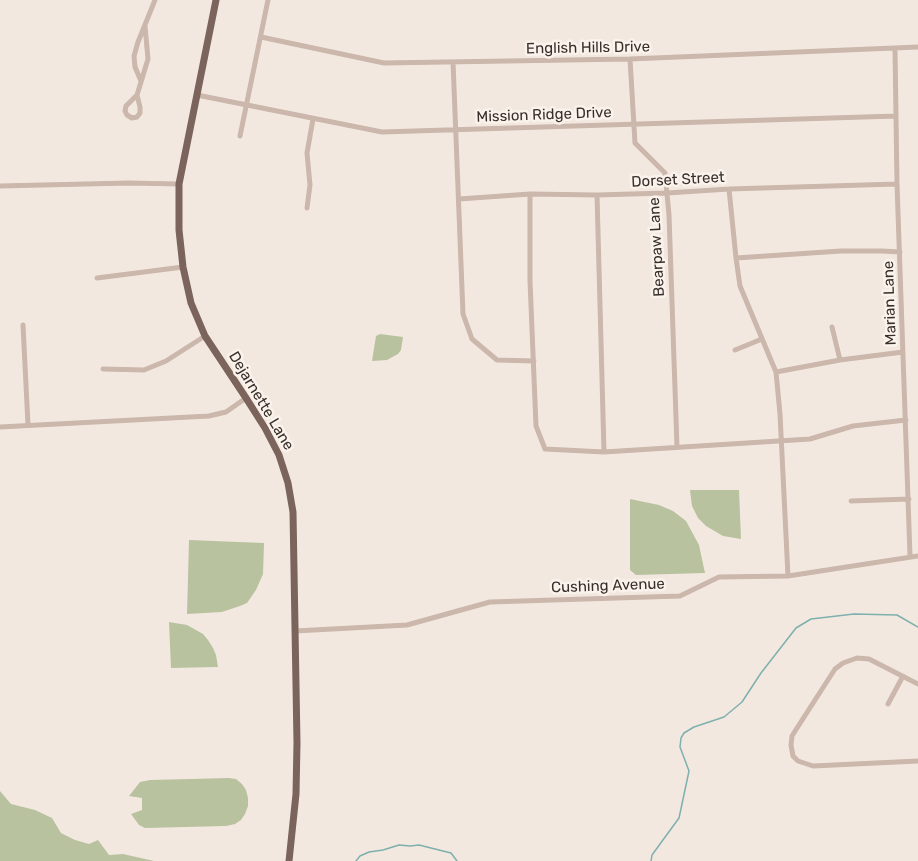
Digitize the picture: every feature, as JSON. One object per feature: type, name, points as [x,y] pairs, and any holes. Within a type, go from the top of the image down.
[{"type":"main road","name":"Dejarnette Lane","points":[[216,0],[179,184],[179,221],[183,267],[191,303],[205,336],[265,428],[279,455],[288,483],[293,512],[297,743],[296,794],[289,861]]},
{"type":"street","points":[[141,81],[135,67],[134,56],[155,0]]},
{"type":"street","points":[[240,135],[268,0]]},
{"type":"street","points":[[137,95],[148,59],[145,26]]},
{"type":"street","name":"English Hills Drive","points":[[261,37],[384,63],[630,59],[918,47]]},
{"type":"street","name":"Marian Lane","points":[[895,49],[897,184],[910,556]]},
{"type":"street","name":"Bearpaw Lane","points":[[630,59],[636,143],[665,173],[669,215],[677,447]]},
{"type":"street","points":[[453,62],[463,314],[472,339],[497,360],[534,362]]},
{"type":"street","name":"Mission Ridge Drive","points":[[197,95],[382,132],[896,116]]},
{"type":"street","points":[[307,208],[310,185],[307,153],[313,119]]},
{"type":"street","points":[[0,186],[179,184]]},
{"type":"street","name":"Dorset Street","points":[[459,199],[530,194],[597,195],[897,184]]},
{"type":"street","points":[[729,189],[740,286],[776,372],[788,576]]},
{"type":"street","points":[[530,194],[530,281],[536,426],[545,449],[604,452],[810,439],[853,426],[906,420]]},
{"type":"street","points":[[597,195],[604,452]]},
{"type":"street","points":[[736,258],[841,251],[900,252]]},
{"type":"street","points":[[97,278],[183,267]]},
{"type":"street","points":[[23,325],[28,424]]},
{"type":"street","points":[[832,327],[840,360]]},
{"type":"street","points":[[103,369],[144,370],[166,362],[205,336]]},
{"type":"street","points":[[735,350],[762,339]]},
{"type":"street","points":[[776,372],[840,360],[903,352]]},
{"type":"street","points":[[0,427],[209,416],[226,412],[246,398]]},
{"type":"street","points":[[851,501],[909,499]]},
{"type":"street","name":"Cushing Avenue","points":[[295,632],[407,625],[490,602],[680,596],[719,577],[788,576],[918,556]]},
{"type":"street","points":[[918,684],[869,659],[857,658],[843,663],[835,669],[792,736],[791,749],[798,761],[813,766],[918,761]]},
{"type":"street","points":[[888,704],[903,676]]},
{"type":"green space","points":[[380,334],[403,337],[401,350],[387,360],[372,361],[376,336]]},
{"type":"green space","points":[[690,490],[739,490],[741,539],[723,536],[706,526],[698,518],[692,506]]},
{"type":"green space","points":[[630,499],[659,505],[673,511],[686,521],[699,545],[705,573],[636,575],[630,570]]},
{"type":"green space","points":[[189,540],[264,543],[263,574],[247,603],[222,612],[187,614]]},
{"type":"green space","points":[[169,622],[187,625],[203,634],[213,648],[218,667],[171,668]]},
{"type":"green space","points":[[236,779],[242,784],[248,798],[245,814],[235,824],[145,828],[139,825],[131,814],[142,810],[142,798],[129,796],[140,782]]},
{"type":"green space","points":[[0,791],[11,804],[35,810],[52,818],[61,833],[75,840],[89,844],[98,840],[109,855],[123,854],[154,861],[0,861]]},
{"type":"waterway","points":[[651,861],[652,855],[679,818],[689,771],[680,747],[684,733],[694,727],[724,717],[742,702],[796,628],[811,619],[854,614],[897,615],[918,627]]},
{"type":"waterway","points":[[356,861],[360,856],[369,852],[399,845],[419,845],[451,853],[457,861]]}]
